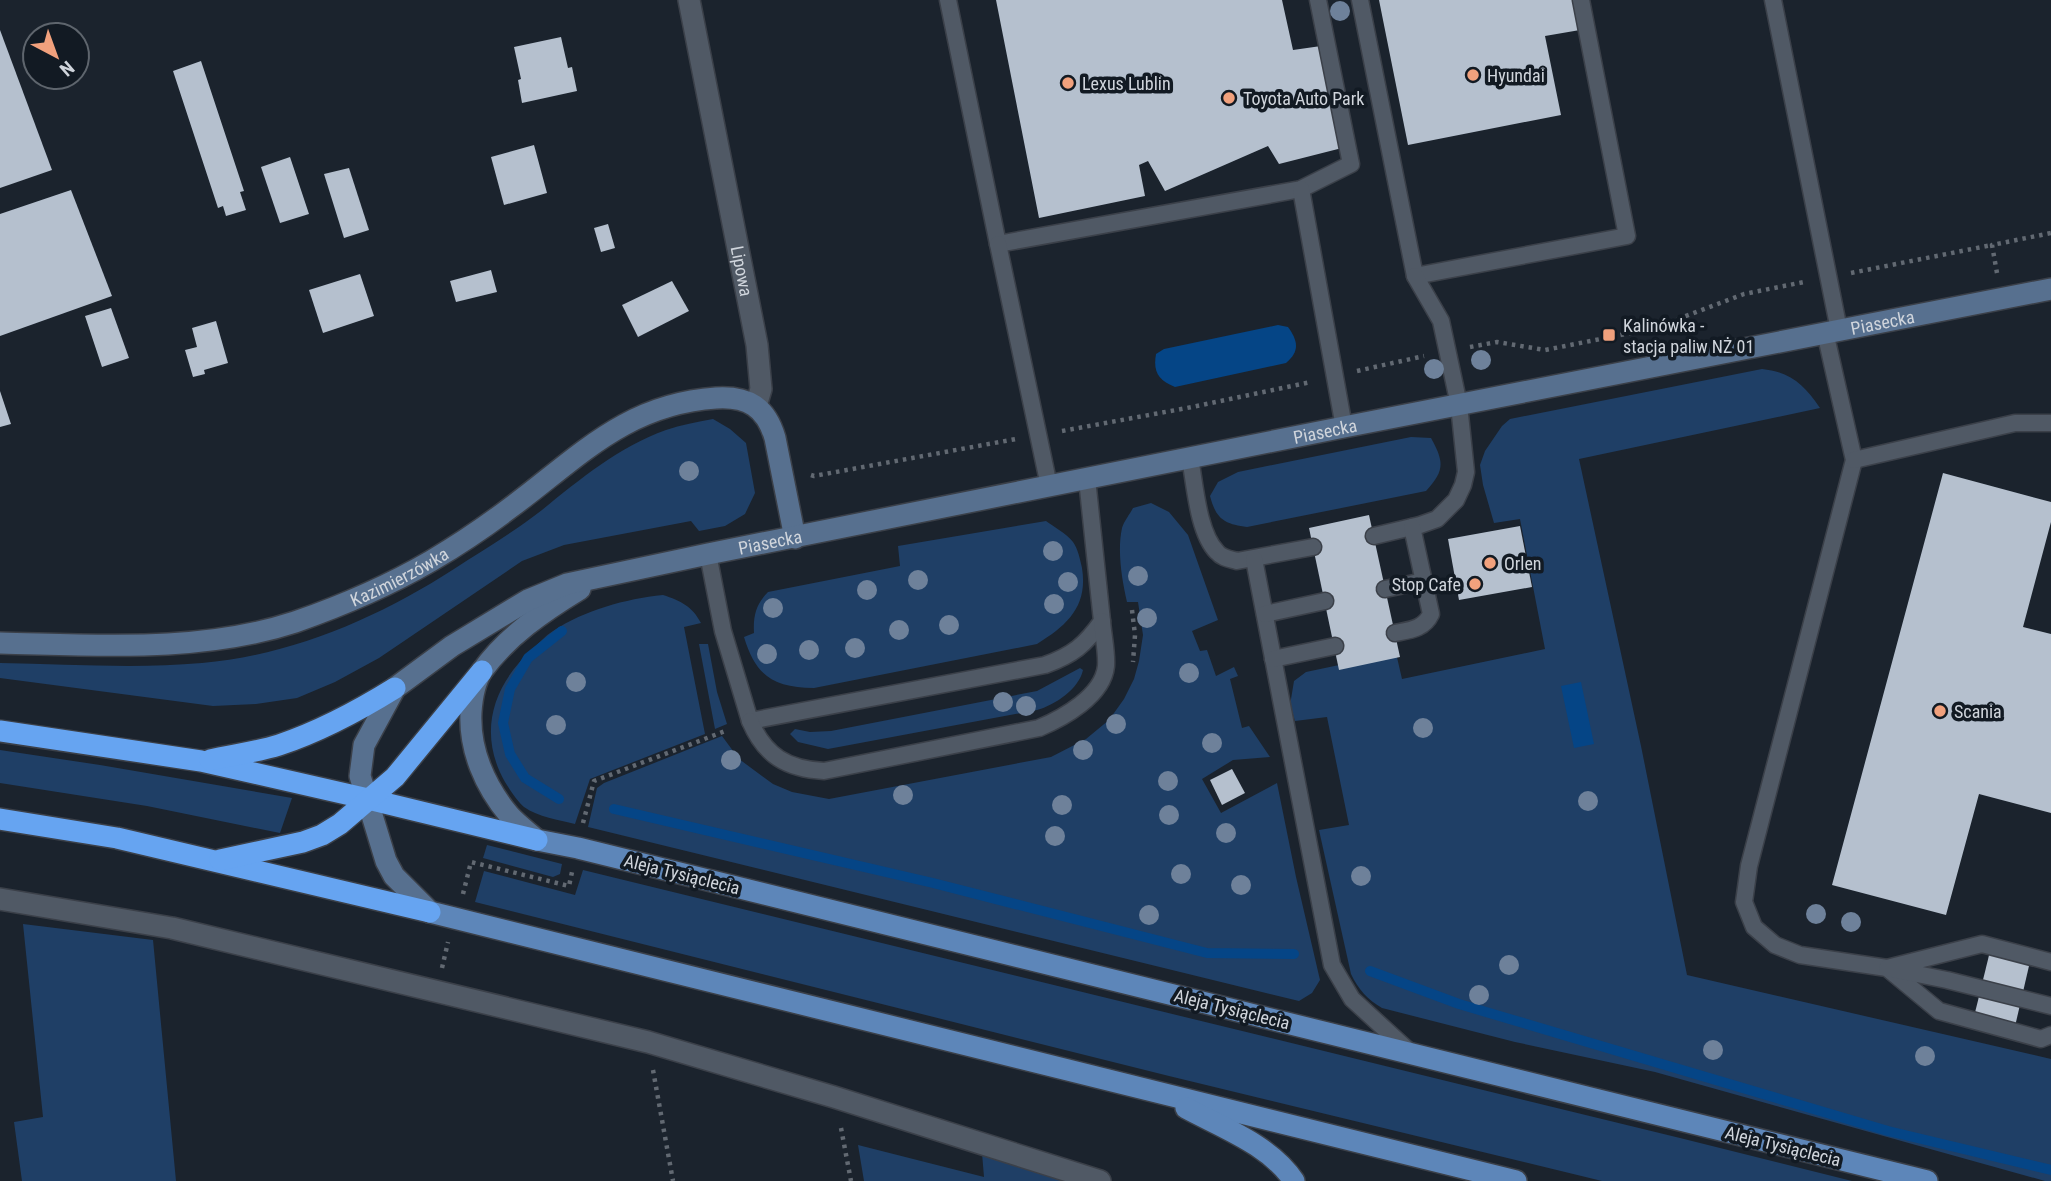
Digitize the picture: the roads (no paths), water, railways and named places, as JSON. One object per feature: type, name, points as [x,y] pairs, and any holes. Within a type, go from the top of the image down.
[{"type":"highway","points":[[214,861],[303,842],[340,824],[395,777],[482,671]]},
{"type":"highway","points":[[201,761],[276,746],[356,712],[395,688]]},
{"type":"highway","points":[[0,731],[201,761],[537,840]]},
{"type":"highway","points":[[0,818],[85,832],[430,912]]},
{"type":"main road","name":"Aleja Tysiąclecia","points":[[537,840],[591,851],[1927,1181]]},
{"type":"main road","points":[[430,912],[1517,1181]]},
{"type":"main road","points":[[1156,1092],[1256,1145],[1285,1167],[1294,1181]]},
{"type":"street","name":"Lipowa","points":[[690,0],[757,345],[761,389],[756,407]]},
{"type":"street","name":"Piasecka","points":[[430,912],[394,876],[386,862],[360,776],[364,745],[395,688],[452,646],[528,600],[567,584],[1345,427],[2051,289]]},
{"type":"street","name":"Kazimierzówka","points":[[0,643],[179,643],[213,640],[293,622],[383,585],[430,561],[492,521],[594,441],[648,412],[702,399],[724,397],[736,397],[756,407]]},
{"type":"street","points":[[756,407],[773,431],[795,538]]},
{"type":"street","name":"Piasecka","points":[[537,840],[510,815],[480,769],[471,737],[475,688],[482,671],[529,623],[600,577]]},
{"type":"street","points":[[0,898],[172,928],[648,1042],[834,1097],[1100,1181]]},
{"type":"lane","points":[[948,0],[1049,486]]},
{"type":"lane","points":[[998,244],[1301,189],[1351,164],[1318,0]]},
{"type":"lane","points":[[1360,0],[1415,276],[1441,321],[1460,405],[1466,472],[1456,500],[1448,511],[1437,519],[1374,536]]},
{"type":"lane","points":[[1415,276],[1627,236],[1581,0]]},
{"type":"lane","points":[[1773,0],[1828,278],[1832,331],[1854,460],[1749,866],[1744,902],[1754,927],[1775,945],[1800,955],[1947,980],[2051,1006]]},
{"type":"lane","points":[[1301,189],[1345,427]]},
{"type":"lane","points":[[1854,460],[2015,424],[2051,423]]},
{"type":"lane","points":[[1190,458],[1204,532],[1216,552],[1237,561],[1313,547]]},
{"type":"lane","points":[[708,554],[735,677],[758,739],[772,754],[787,764],[803,770],[824,771],[1039,728],[1061,719],[1080,705],[1102,679],[1106,667],[1087,479]]},
{"type":"lane","points":[[1395,634],[1427,623],[1431,614],[1412,527]]},
{"type":"lane","points":[[1254,559],[1332,965],[1352,999],[1413,1054]]},
{"type":"lane","points":[[1385,589],[1424,581]]},
{"type":"lane","points":[[1265,614],[1325,601]]},
{"type":"lane","points":[[750,721],[1045,666],[1076,652],[1091,638],[1102,621]]},
{"type":"lane","points":[[1273,659],[1335,646]]},
{"type":"lane","points":[[1887,968],[1982,944],[2051,962]]},
{"type":"lane","points":[[1887,968],[1939,1011],[2041,1039],[2051,1035]]},
{"type":"waterway","points":[[559,799],[525,778],[510,754],[503,723],[510,689],[528,658],[562,631]]},
{"type":"waterway","points":[[614,809],[933,883],[1207,953],[1294,954]]},
{"type":"waterway","points":[[1370,971],[1459,1004],[1888,1131],[2051,1170]]},
{"type":"place","name":"Hyundai","points":[[1473,75]]},
{"type":"place","name":"Lexus Lublin","points":[[1068,83]]},
{"type":"place","name":"Toyota Auto Park","points":[[1229,98]]},
{"type":"place","name":"Kalinówka - stacja paliw NŻ 01","points":[[1609,335]]},
{"type":"place","name":"Orlen","points":[[1490,563]]},
{"type":"place","name":"Stop Cafe","points":[[1475,584]]},
{"type":"place","name":"Scania","points":[[1940,711]]}]
